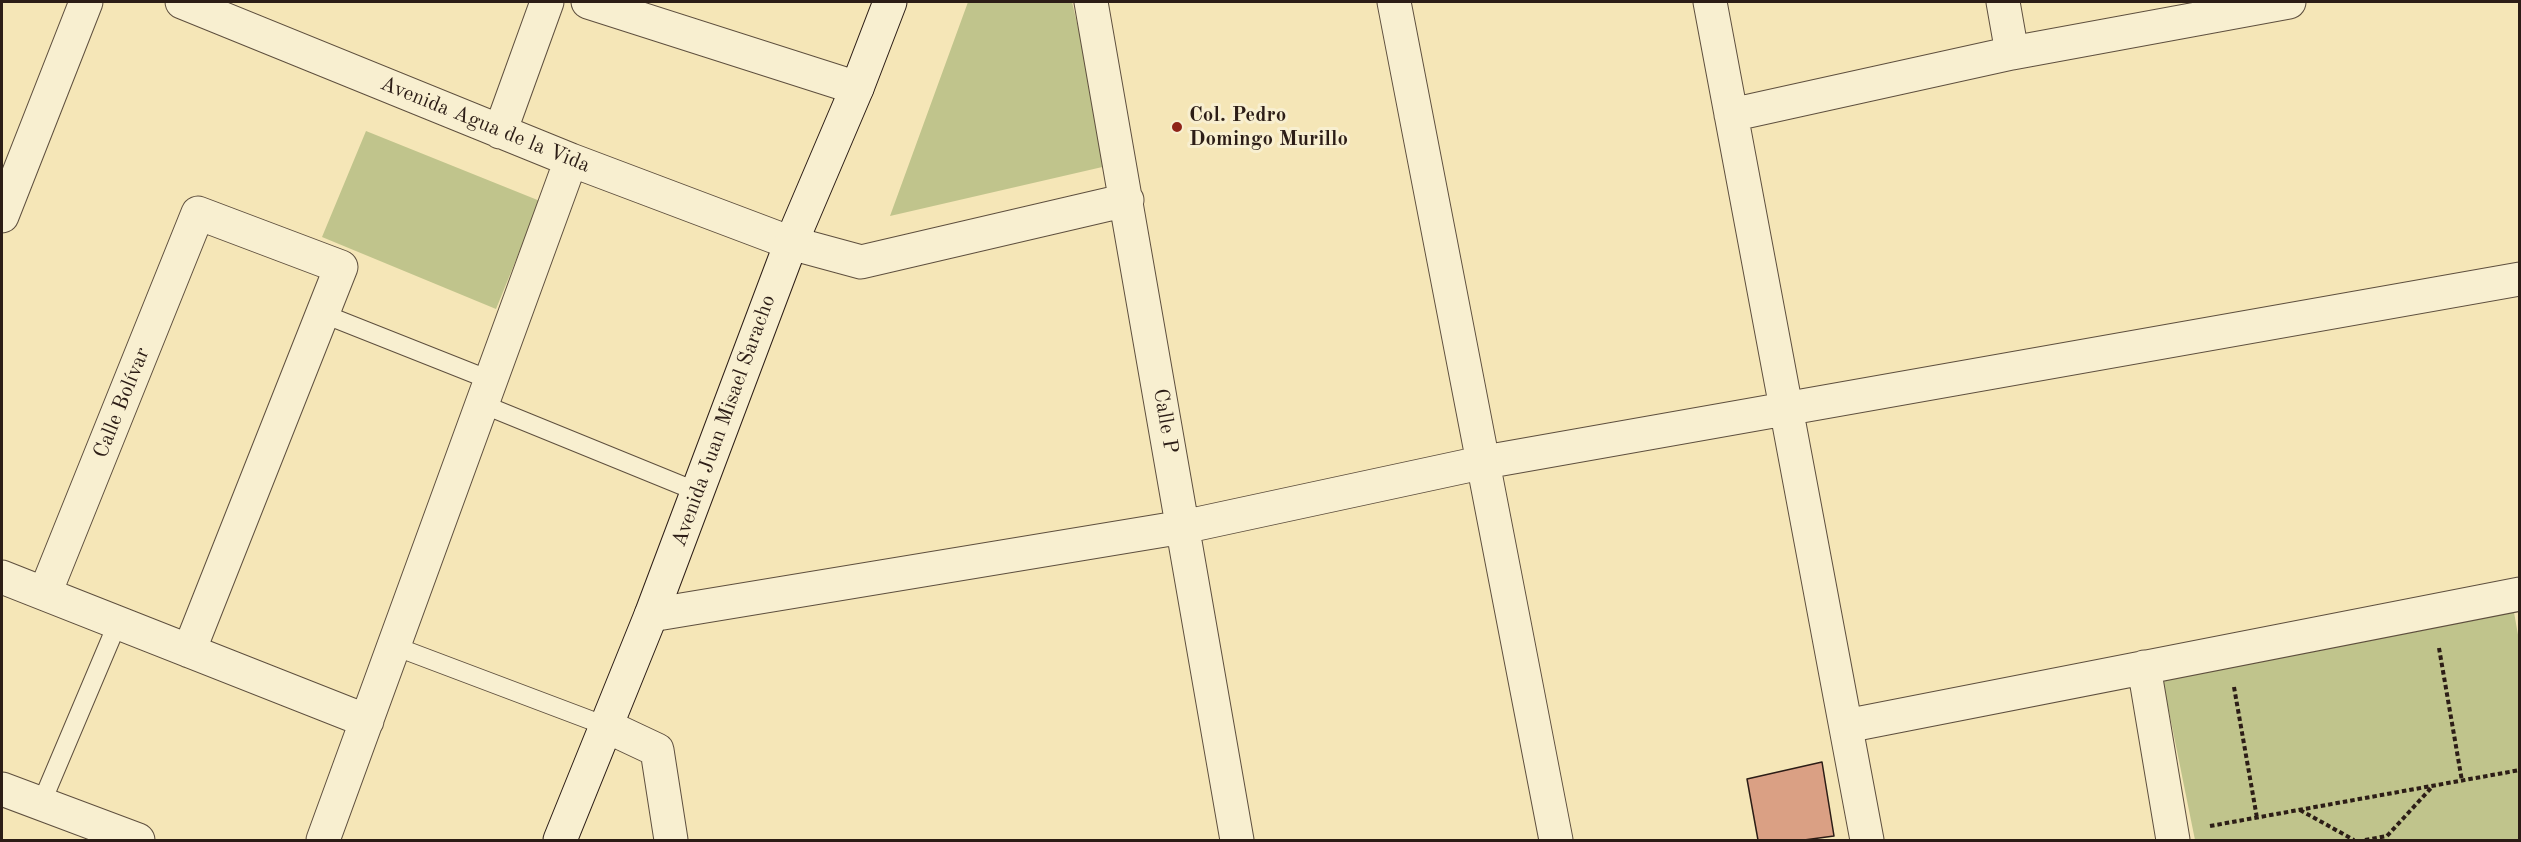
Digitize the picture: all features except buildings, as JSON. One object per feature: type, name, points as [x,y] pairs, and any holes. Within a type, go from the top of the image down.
[{"type":"street","points":[[2,216],[86,2]]},
{"type":"street","name":"Avenida Agua de la Vida","points":[[182,2],[572,160],[790,243],[861,262],[1127,200]]},
{"type":"street","points":[[500,132],[547,2]]},
{"type":"street","points":[[588,2],[643,10],[857,88]]},
{"type":"street","name":"Avenida Juan Misael Saracho","points":[[560,840],[651,615],[790,243],[857,88],[890,2]]},
{"type":"street","name":"Calle P","points":[[1091,2],[1183,527],[1233,840]]},
{"type":"street","points":[[1394,2],[1485,462],[1556,840]]},
{"type":"street","points":[[1710,2],[1867,840]]},
{"type":"street","points":[[2003,2],[2012,54]]},
{"type":"street","points":[[1731,115],[2012,54],[2289,2]]},
{"type":"street","points":[[323,840],[572,160]]},
{"type":"street","name":"Calle Bolívar","points":[[45,593],[198,213],[341,267],[321,313]]},
{"type":"street","points":[[651,615],[1183,527],[1485,462],[2520,279]]},
{"type":"street","points":[[189,651],[321,313]]},
{"type":"street","points":[[2,577],[367,721]]},
{"type":"street","points":[[1845,726],[2520,594]]},
{"type":"street","points":[[2144,667],[2187,834]]},
{"type":"street","points":[[606,726],[657,750],[671,840]]},
{"type":"street","points":[[2,789],[124,838]]},
{"type":"lane","points":[[321,313],[698,492]]},
{"type":"lane","points":[[41,804],[118,622]]},
{"type":"lane","points":[[394,646],[606,726]]},
{"type":"path","points":[[2438,644],[2462,781]]},
{"type":"path","points":[[2234,686],[2257,818]]},
{"type":"path","points":[[2187,834],[2257,818],[2520,770]]},
{"type":"path","points":[[2367,840],[2387,836],[2433,786]]},
{"type":"path","points":[[2299,810],[2354,840]]},
{"type":"green space","points":[[968,2],[1072,2],[1111,165],[890,216]]},
{"type":"green space","points":[[366,131],[540,201],[496,309],[322,237]]},
{"type":"green space","points":[[2512,601],[2520,646],[2519,840],[2195,840],[2161,672]]},
{"type":"place","name":"Col. Pedro Domingo Murillo","points":[[1177,127]]}]
